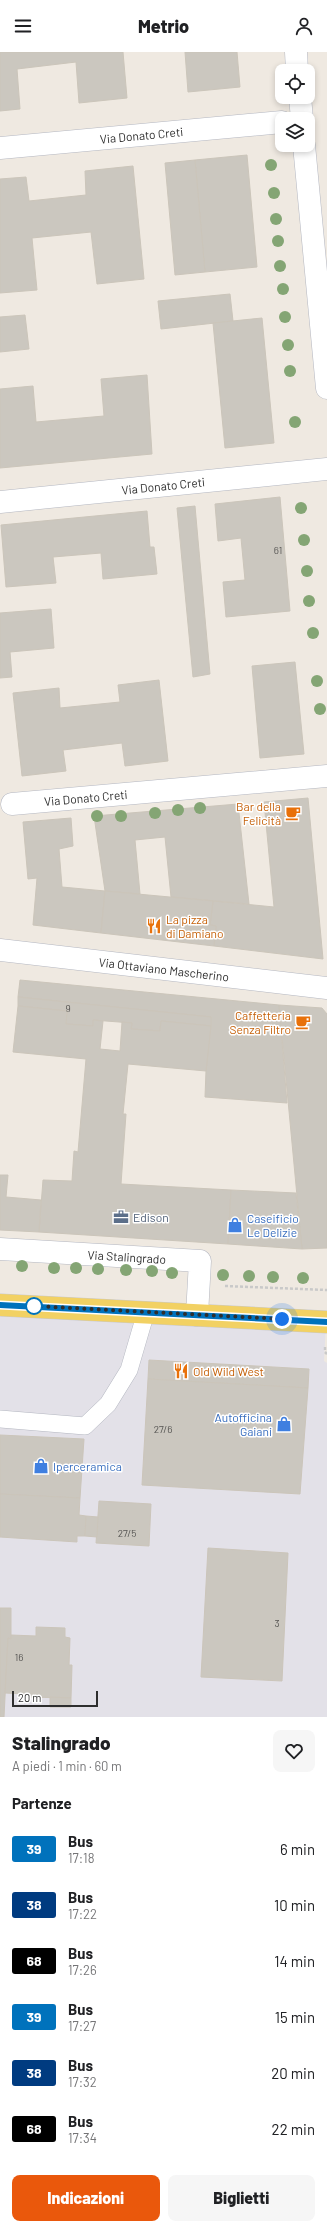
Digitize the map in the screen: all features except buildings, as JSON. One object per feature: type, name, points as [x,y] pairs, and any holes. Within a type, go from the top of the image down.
[{"type":"main road","points":[[0,1305],[327,1322]]},
{"type":"street","points":[[296,52],[297,64]]},
{"type":"street","name":"Via Donato Creti","points":[[0,148],[275,123]]},
{"type":"street","points":[[305,152],[327,388]]},
{"type":"street","name":"Via Donato Creti","points":[[0,502],[327,469]]},
{"type":"street","name":"Via Donato Creti","points":[[12,804],[327,776]]},
{"type":"street","name":"Via Ottaviano Mascherino","points":[[0,950],[327,988]]},
{"type":"street","name":"Via Stalingrado","points":[[0,1249],[200,1261],[197,1315]]},
{"type":"lane","points":[[0,1419],[85,1426],[108,1404],[129,1370],[146,1312]]},
{"type":"path","points":[[217,1286],[327,1290]]},
{"type":"shaded area","points":[[0,1305],[326,1322],[324,1361],[327,1363],[327,1717],[0,1717]]},
{"type":"bus line","name":"39","points":[[0,1305],[327,1322]]},
{"type":"place","name":"Bar della Felicità","points":[[293,813]]},
{"type":"place","name":"La pizza di Damiano","points":[[154,926]]},
{"type":"place","name":"Caffetteria Senza Filtro","points":[[303,1022]]},
{"type":"place","name":"Edison","points":[[121,1217]]},
{"type":"place","name":"Caseificio Le Delizie","points":[[235,1225]]},
{"type":"place","name":"Old Wild West","points":[[181,1371]]},
{"type":"place","name":"Autofficina Gaiani","points":[[284,1424]]},
{"type":"place","name":"Iperceramica","points":[[41,1466]]},
{"type":"route","points":[[34,1306],[282,1319]]}]
